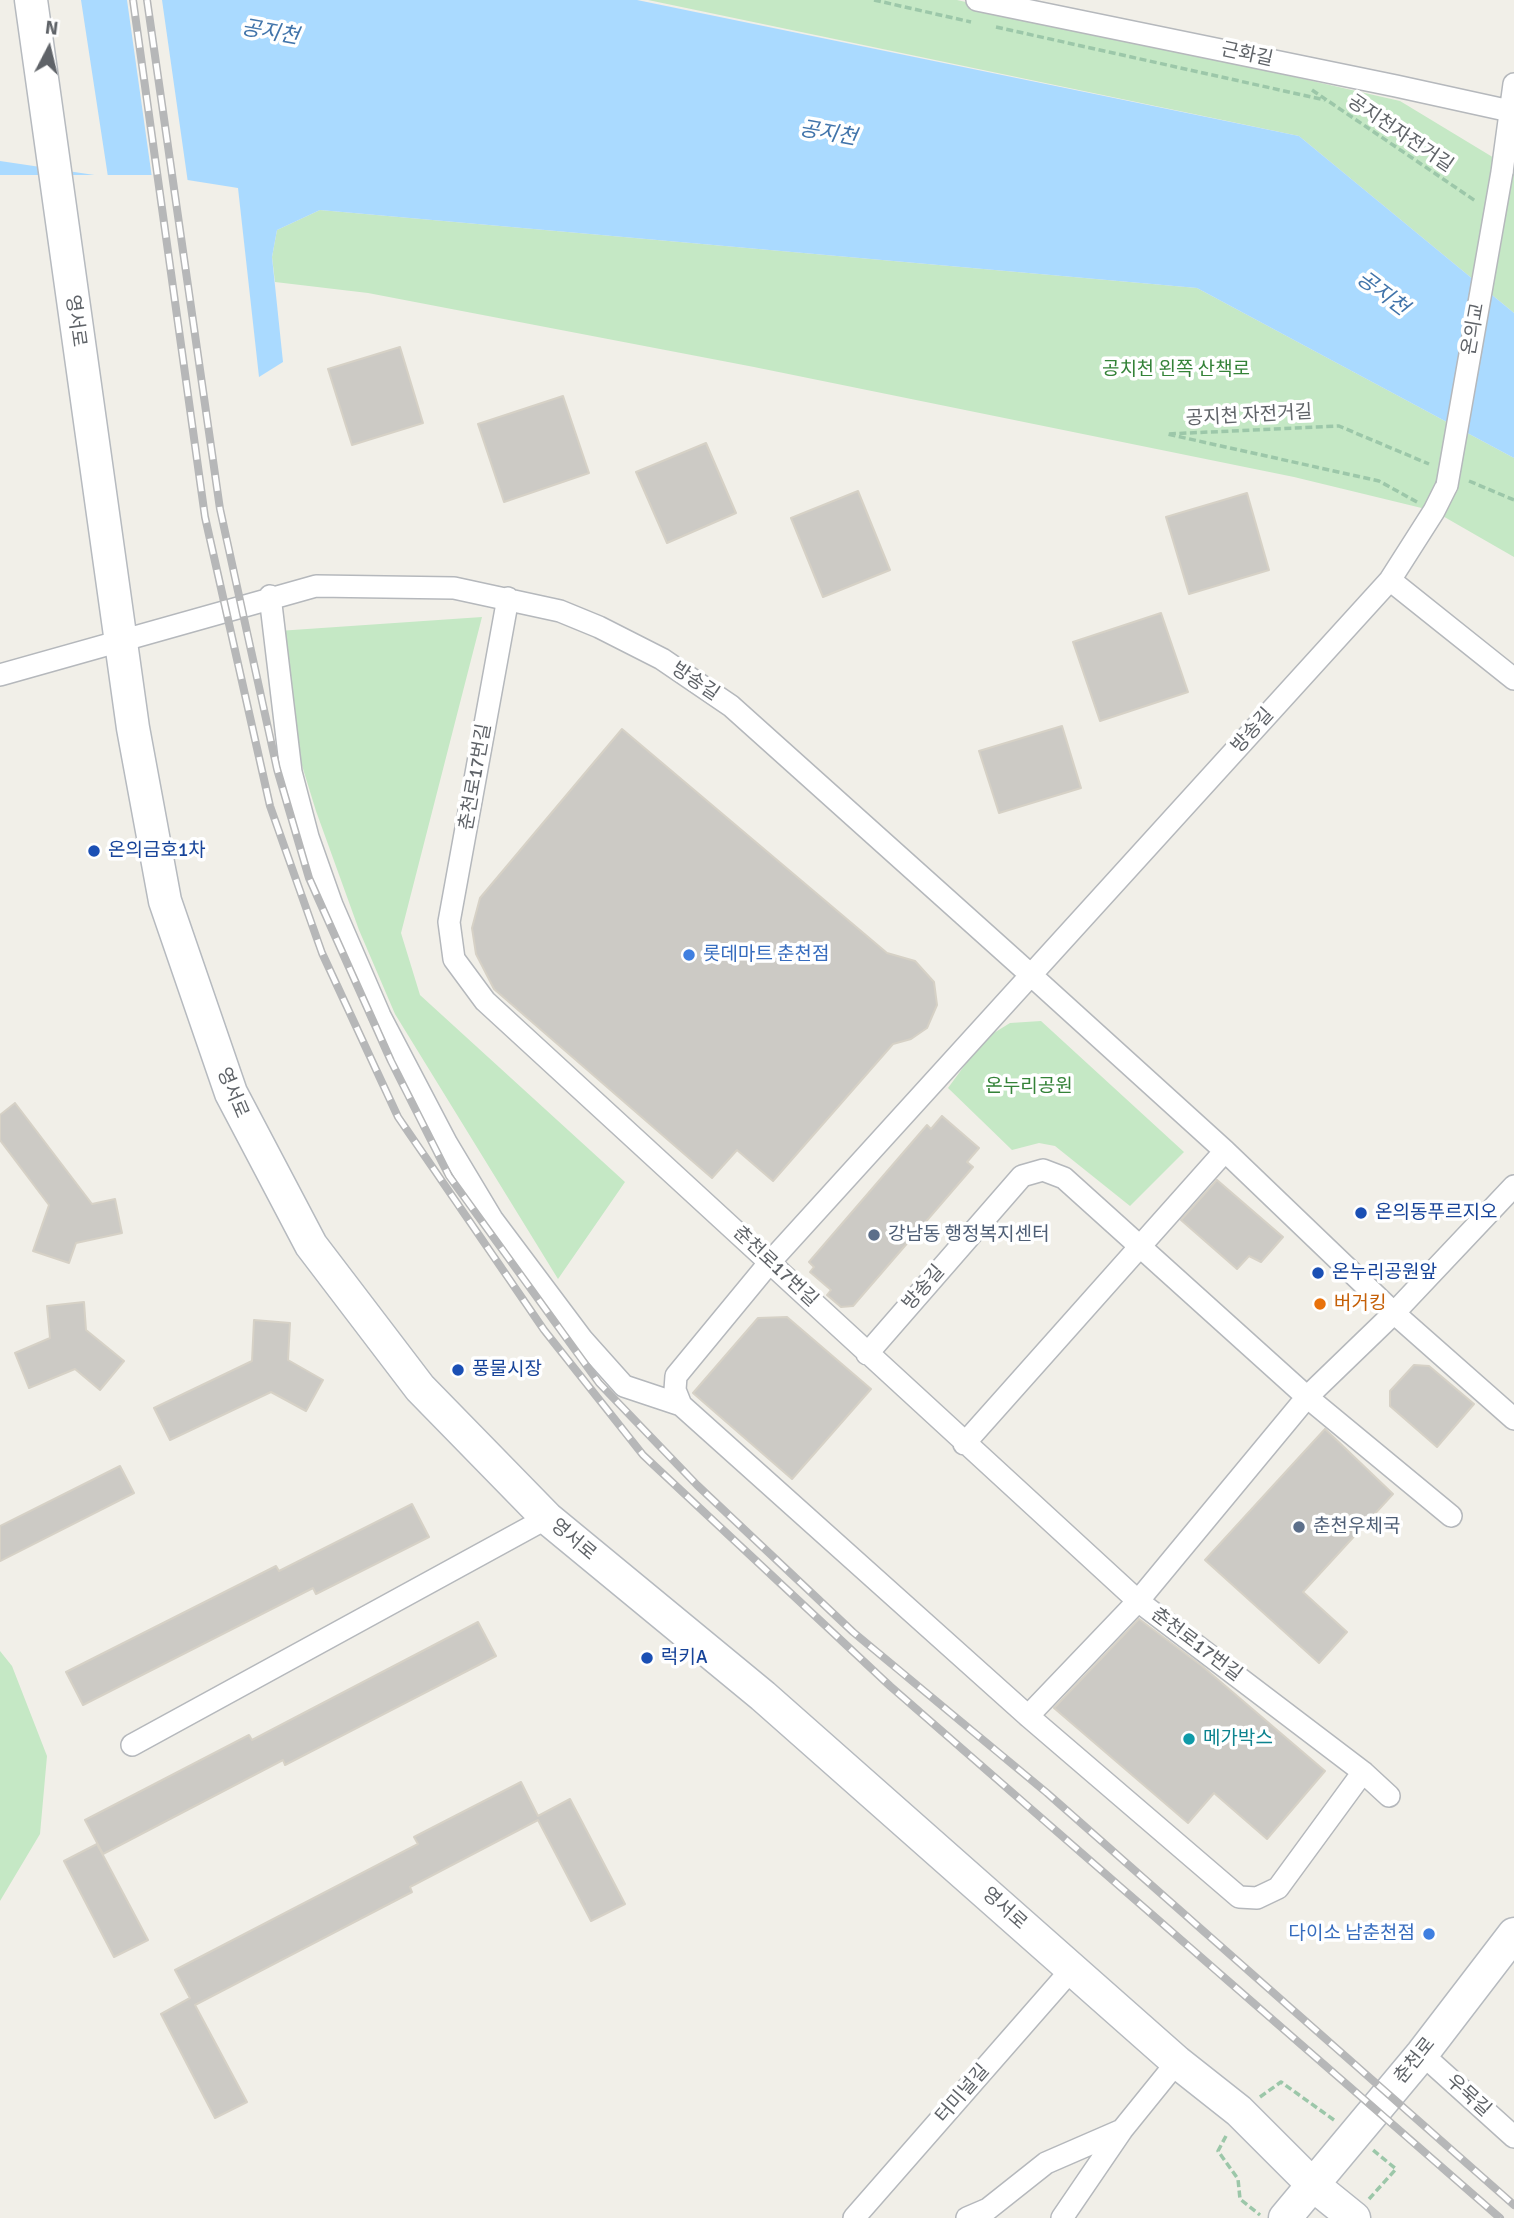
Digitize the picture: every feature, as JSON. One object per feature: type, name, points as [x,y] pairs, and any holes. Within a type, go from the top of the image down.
[{"type":"street","name":"영서로","points":[[31,0],[133,728],[165,901],[230,1093],[311,1245],[380,1339],[443,1412],[547,1518],[763,1696],[1177,2062],[1240,2111],[1312,2184],[1353,2217]]},
{"type":"street","name":"근화길","points":[[977,0],[1512,114]]},
{"type":"street","points":[[1512,114],[1514,84]]},
{"type":"street","name":"온의교","points":[[1450,477],[1512,114]]},
{"type":"street","name":"방송길","points":[[770,1262],[1390,580],[1434,511],[1450,477]]},
{"type":"street","points":[[1390,580],[1514,679]]},
{"type":"street","name":"방송길","points":[[270,596],[316,586],[396,585],[454,588],[561,611],[662,659],[731,706],[1032,975],[1225,1151],[1394,1313],[1514,1419]]},
{"type":"street","points":[[0,675],[270,596],[291,772],[332,905],[380,1016],[447,1144],[492,1219],[582,1339],[624,1386],[681,1405],[1028,1716],[1238,1897],[1257,1898],[1278,1888],[1363,1772]]},
{"type":"street","name":"춘천로17번길","points":[[508,598],[451,906],[449,939],[454,959],[485,1001],[964,1444],[1138,1601],[1363,1772],[1389,1796]]},
{"type":"street","points":[[964,1444],[1225,1151]]},
{"type":"street","name":"방송길","points":[[867,1354],[1022,1176],[1043,1170],[1064,1178],[1307,1397],[1451,1517]]},
{"type":"street","points":[[1028,1716],[1138,1601],[1307,1397],[1394,1313],[1514,1186]]},
{"type":"street","points":[[681,1405],[675,1390],[676,1376],[770,1262]]},
{"type":"street","points":[[132,1745],[547,1518]]},
{"type":"street","name":"춘천로","points":[[1285,2218],[1422,2054],[1514,1934]]},
{"type":"street","name":"터미널길","points":[[854,2218],[1072,1969]]},
{"type":"street","name":"우묵길","points":[[1422,2054],[1514,2137]]},
{"type":"street","points":[[1062,2218],[1122,2130],[1177,2062]]},
{"type":"street","points":[[967,2218],[988,2209],[1046,2163],[1122,2130]]},
{"type":"path","points":[[874,0],[980,24]]},
{"type":"path","points":[[993,27],[1325,100]]},
{"type":"path","name":"공지천자전거길","points":[[1305,85],[1482,206]]},
{"type":"path","name":"공지천 자전거길","points":[[1434,511],[1379,481],[1167,434],[1339,426],[1450,477],[1514,500]]},
{"type":"path","points":[[1353,2217],[1396,2169]]},
{"type":"green space","points":[[648,0],[957,0],[1400,101],[1514,170],[1514,313],[1299,136]]},
{"type":"green space","name":"공치천 왼쪽 산책로","points":[[320,210],[1197,288],[1514,458],[1514,557],[1434,511],[1294,477],[754,367],[368,293],[275,282],[272,257],[277,230]]},
{"type":"green space","points":[[482,617],[401,933],[420,995],[625,1182],[558,1279],[395,1014],[359,930],[316,811],[284,707],[278,631]]},
{"type":"green space","name":"온누리공원","points":[[1041,1021],[1184,1152],[1130,1206],[1055,1146],[1039,1143],[1012,1150],[948,1088],[984,1039],[1010,1023]]},
{"type":"green space","points":[[0,1651],[12,1666],[47,1756],[40,1834],[0,1901]]},
{"type":"water","name":"공지천","points":[[0,0],[637,0],[1299,136],[1514,313],[1514,458],[1197,288],[320,210],[277,230],[272,257],[283,362],[259,377],[238,188],[156,175],[0,175]]},
{"type":"pier","points":[[0,0],[81,0],[108,177],[0,161]]},
{"type":"pier","points":[[127,0],[162,0],[188,183],[152,178]]},
{"type":"building","points":[[400,347],[423,423],[352,445],[328,369]]},
{"type":"building","points":[[563,396],[589,473],[504,502],[478,424]]},
{"type":"building","points":[[706,443],[736,513],[667,543],[636,472]]},
{"type":"building","points":[[858,491],[890,570],[823,597],[791,518]]},
{"type":"building","points":[[1247,493],[1269,570],[1189,594],[1166,517]]},
{"type":"building","points":[[1161,613],[1188,692],[1100,721],[1073,642]]},
{"type":"building","points":[[1062,726],[1081,788],[999,813],[979,751]]},
{"type":"building","name":"롯데마트 춘천점","points":[[622,729],[887,953],[915,961],[934,982],[937,1005],[927,1028],[911,1039],[893,1044],[773,1181],[737,1150],[712,1178],[494,989],[476,954],[472,928],[480,898]]},
{"type":"building","points":[[15,1103],[92,1204],[115,1199],[122,1233],[76,1243],[69,1263],[33,1251],[49,1205],[0,1140],[0,1115]]},
{"type":"building","name":"강남동 행정복지센터","points":[[942,1116],[979,1148],[967,1162],[973,1167],[853,1306],[841,1307],[827,1295],[831,1290],[810,1272],[814,1267],[809,1262],[927,1125],[931,1129]]},
{"type":"building","points":[[1217,1180],[1283,1237],[1261,1262],[1249,1256],[1237,1269],[1181,1220]]},
{"type":"building","points":[[84,1302],[86,1330],[124,1361],[100,1390],[75,1369],[29,1388],[15,1353],[50,1338],[47,1306]]},
{"type":"building","points":[[787,1317],[871,1389],[792,1479],[693,1393],[758,1318]]},
{"type":"building","points":[[254,1320],[290,1323],[288,1360],[323,1380],[306,1411],[271,1392],[170,1440],[154,1408],[252,1361]]},
{"type":"building","points":[[1414,1365],[1429,1366],[1474,1404],[1437,1447],[1390,1406],[1390,1391]]},
{"type":"building","name":"춘천우체국","points":[[1325,1429],[1393,1494],[1303,1592],[1347,1632],[1319,1663],[1205,1560]]},
{"type":"building","points":[[120,1466],[134,1493],[0,1561],[0,1526]]},
{"type":"building","points":[[412,1504],[429,1537],[316,1594],[313,1588],[83,1705],[66,1672],[276,1566],[279,1571]]},
{"type":"building","name":"메가박스","points":[[1139,1619],[1202,1666],[1325,1771],[1267,1839],[1214,1793],[1188,1823],[1054,1708]]},
{"type":"building","points":[[478,1622],[496,1656],[285,1765],[283,1760],[103,1854],[85,1820],[249,1735],[252,1740]]},
{"type":"building","points":[[521,1782],[538,1816],[570,1799],[625,1904],[591,1921],[538,1820],[410,1887],[412,1892],[195,2005],[247,2102],[215,2118],[161,2014],[190,1998],[175,1970],[418,1844],[414,1837]]},
{"type":"building","points":[[97,1844],[148,1940],[114,1957],[64,1861]]},
{"type":"railway","points":[[133,0],[205,517],[270,806],[322,953],[398,1117],[544,1330],[643,1455],[890,1686],[1500,2218]]},
{"type":"railway","points":[[147,0],[220,509],[277,769],[309,878],[391,1061],[449,1176],[599,1383],[697,1485],[853,1632],[1047,1793],[1514,2205]]},
{"type":"place","name":"온의금호1차","points":[[94,851]]},
{"type":"place","name":"롯데마트 춘천점","points":[[689,955]]},
{"type":"place","name":"온의동푸르지오","points":[[1361,1213]]},
{"type":"place","name":"강남동 행정복지센터","points":[[874,1235]]},
{"type":"place","name":"온누리공원앞","points":[[1318,1273]]},
{"type":"place","name":"버거킹","points":[[1320,1304]]},
{"type":"place","name":"풍물시장","points":[[458,1370]]},
{"type":"place","name":"춘천우체국","points":[[1299,1527]]},
{"type":"place","name":"럭키A","points":[[647,1658]]},
{"type":"place","name":"메가박스","points":[[1189,1739]]},
{"type":"place","name":"다이소 남춘천점","points":[[1429,1934]]}]
